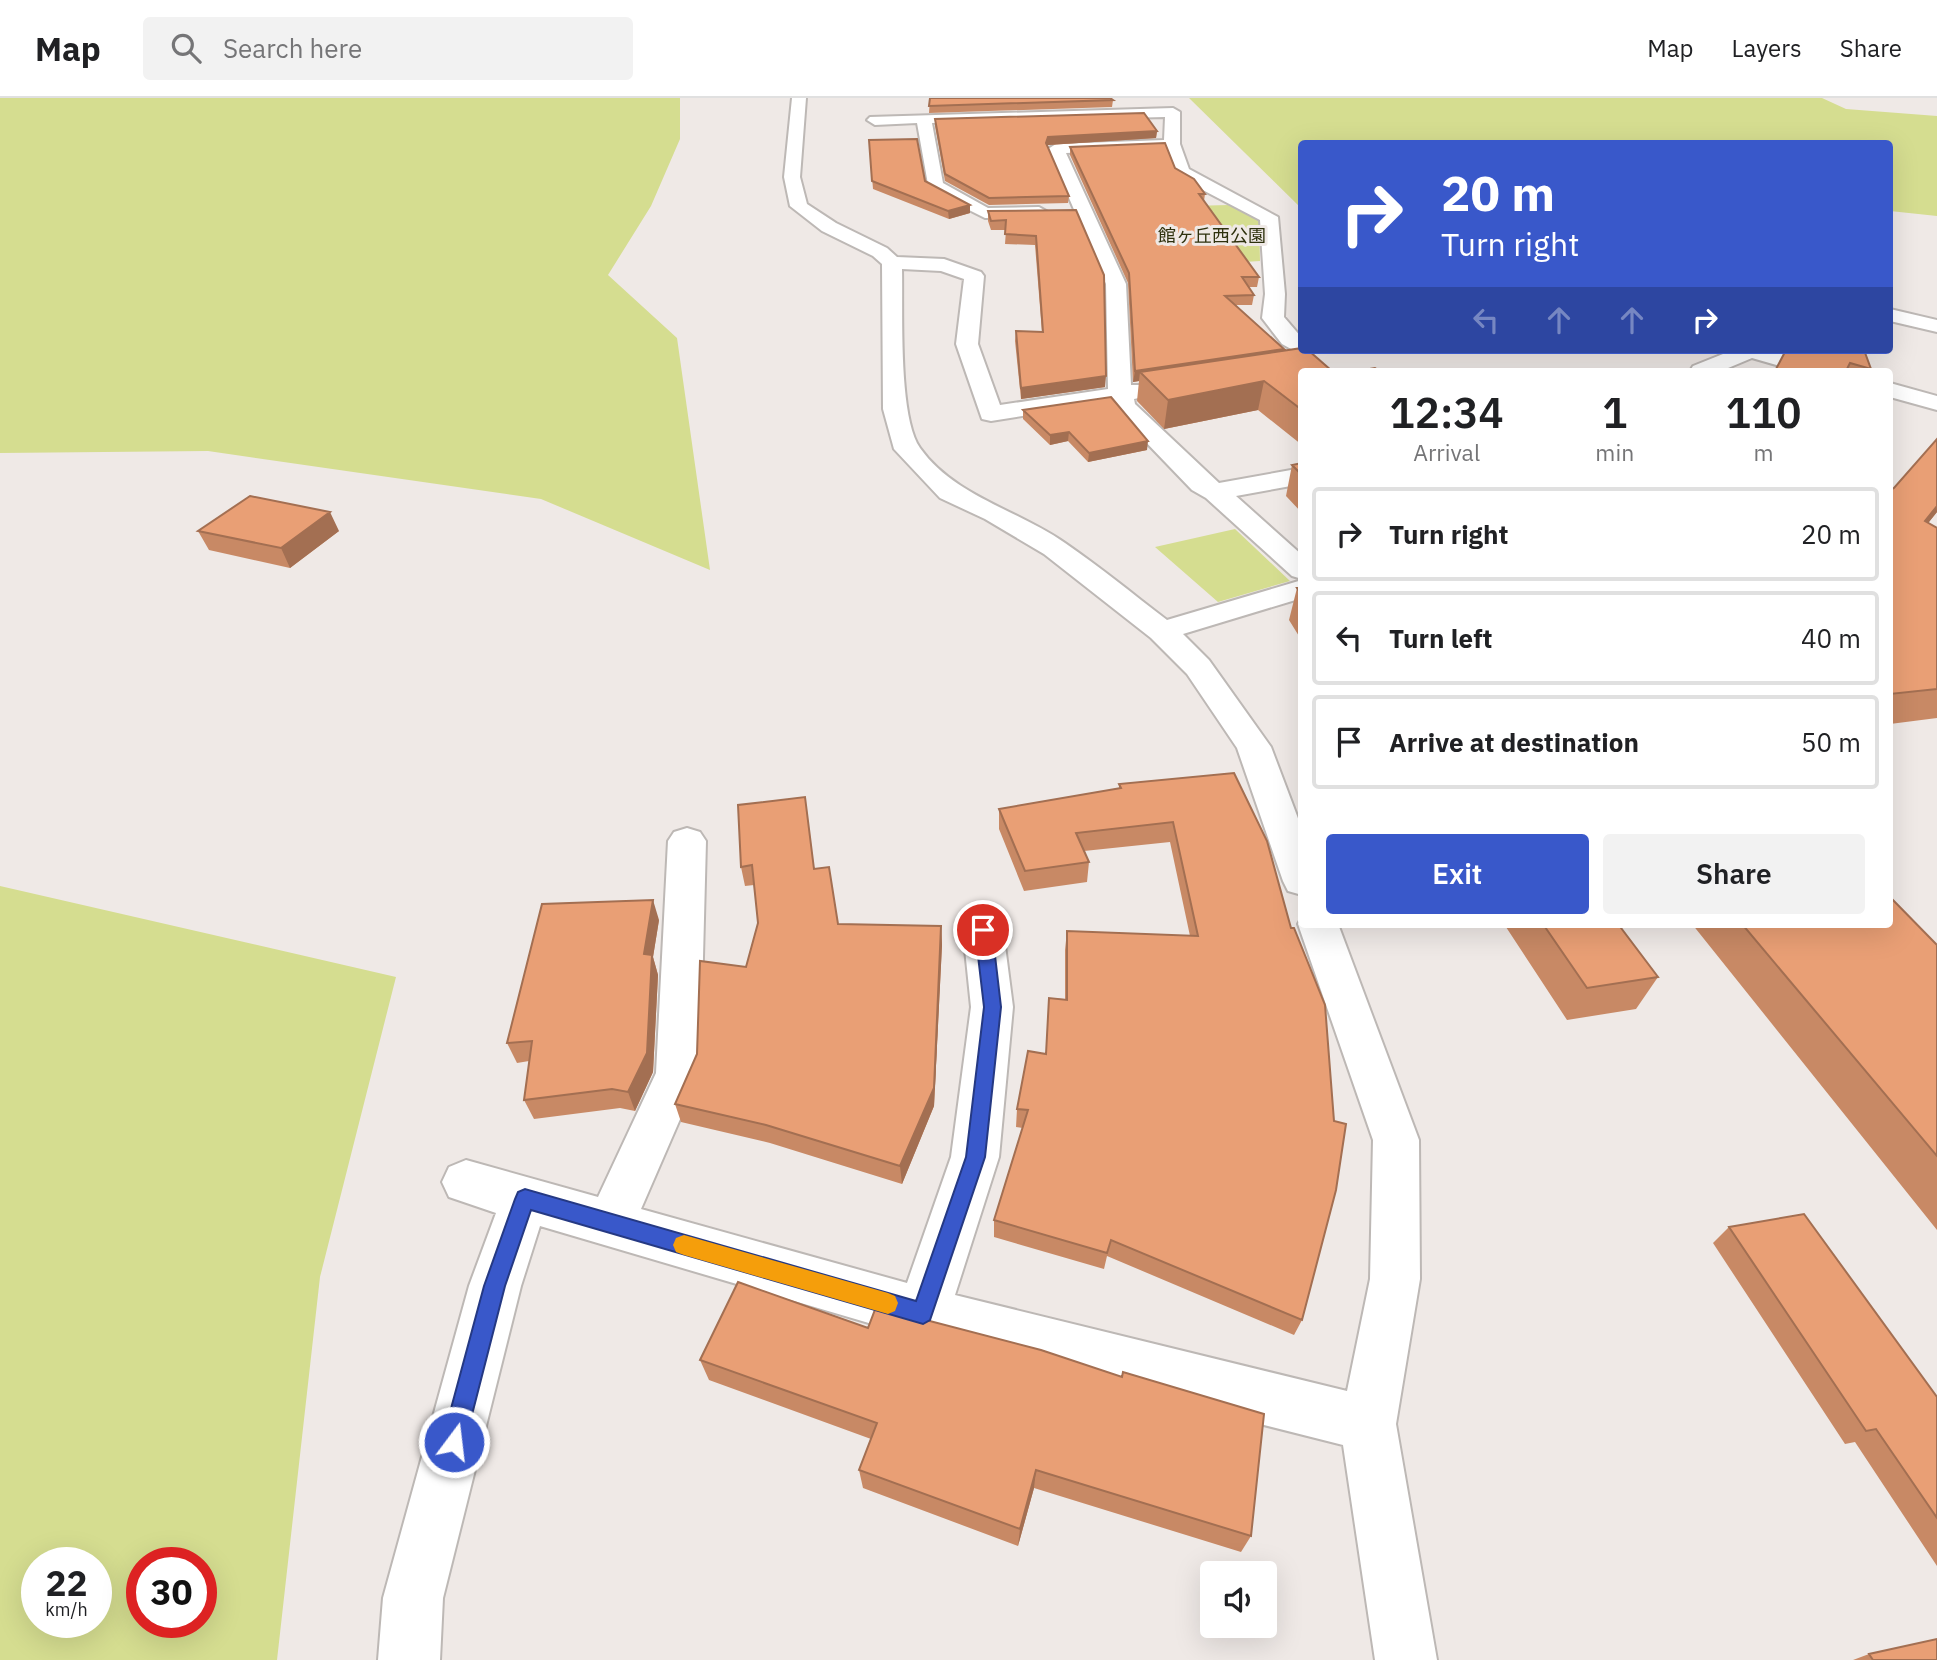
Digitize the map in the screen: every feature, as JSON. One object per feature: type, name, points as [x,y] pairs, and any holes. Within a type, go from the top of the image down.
[{"type":"street","points":[[799,98],[792,177],[799,206],[830,227],[880,252],[892,263],[944,265],[974,276],[967,344],[991,414],[1161,388]]},
{"type":"street","points":[[875,120],[1173,112],[1172,144],[1182,172],[1269,217],[1275,293],[1273,318],[1298,351]]},
{"type":"street","points":[[924,119],[935,186],[985,213],[1083,211]]},
{"type":"street","points":[[1172,144],[1056,149],[1116,284],[1118,380],[1124,406],[1201,484],[1215,492],[1298,566]]},
{"type":"street","points":[[892,263],[895,409],[907,449],[949,492],[995,513],[1054,548],[1162,631],[1198,667],[1254,747],[1298,870]]},
{"type":"street","points":[[1893,316],[1937,326]]},
{"type":"street","points":[[1708,368],[1742,354]]},
{"type":"street","points":[[1761,354],[1811,368]]},
{"type":"street","points":[[1893,391],[1937,403]]},
{"type":"street","points":[[1215,492],[1298,476]]},
{"type":"street","points":[[1162,631],[1298,590]]},
{"type":"street","points":[[610,1224],[678,1073],[687,841]]},
{"type":"street","points":[[1319,928],[1396,1140],[1395,1279],[1368,1424],[1406,1660]]},
{"type":"street","points":[[923,1313],[975,1157],[992,1007],[983,930]]},
{"type":"street","points":[[466,1182],[923,1313],[1368,1424]]},
{"type":"street","points":[[409,1660],[413,1598],[495,1286],[525,1199]]},
{"type":"green space","points":[[0,98],[680,98],[680,139],[651,206],[608,275],[677,338],[710,570],[541,499],[208,451],[0,453]]},
{"type":"green space","points":[[1189,98],[1822,98],[1846,109],[1937,116],[1937,216],[1893,211],[1893,140],[1298,140],[1298,205]]},
{"type":"green space","name":"館ヶ丘西公園","points":[[1228,205],[1259,219],[1260,261],[1182,266],[1152,207]]},
{"type":"green space","points":[[1235,529],[1290,581],[1218,602],[1155,547]]},
{"type":"green space","points":[[0,886],[396,977],[320,1277],[277,1660],[0,1660]]},
{"type":"building","points":[[930,98],[1110,98],[1113,100],[929,106]]},
{"type":"building","points":[[1144,113],[1157,131],[1048,137],[1046,143],[1069,196],[989,198],[945,174],[935,119]]},
{"type":"building","points":[[917,139],[925,181],[970,205],[948,211],[872,181],[869,140]]},
{"type":"building","points":[[1165,143],[1175,168],[1194,179],[1205,194],[1199,194],[1259,277],[1242,277],[1254,295],[1225,296],[1284,349],[1135,371],[1129,273],[1070,147]]},
{"type":"building","points":[[1076,210],[1104,275],[1106,376],[1021,388],[1016,331],[1043,332],[1036,236],[1005,234],[1006,220],[991,221],[988,211]]},
{"type":"building","points":[[1298,349],[1298,354],[1313,354],[1329,368],[1298,368],[1298,407],[1264,381],[1168,400],[1140,372]]},
{"type":"building","points":[[1784,354],[1865,354],[1871,368],[1850,363],[1848,368],[1777,368]]},
{"type":"building","points":[[1111,397],[1148,441],[1089,453],[1069,432],[1050,435],[1023,410]]},
{"type":"building","points":[[1937,439],[1937,506],[1925,521],[1937,528],[1937,689],[1893,694],[1893,488]]},
{"type":"building","points":[[250,496],[330,512],[281,548],[198,531]]},
{"type":"building","points":[[1234,773],[1267,841],[1291,928],[1294,928],[1325,1005],[1334,1121],[1346,1124],[1336,1190],[1302,1320],[1111,1240],[1107,1253],[994,1220],[1028,1110],[1017,1109],[1028,1051],[1046,1054],[1049,998],[1067,1000],[1067,931],[1198,936],[1173,822],[1076,833],[1089,862],[1025,871],[999,809],[1121,788],[1119,784]]},
{"type":"building","points":[[805,797],[814,869],[829,867],[838,924],[941,926],[934,1088],[900,1166],[766,1125],[675,1104],[697,1054],[700,961],[746,967],[758,923],[752,865],[741,867],[738,805]]},
{"type":"building","points":[[653,900],[644,954],[652,955],[647,1053],[628,1092],[612,1089],[524,1100],[532,1041],[507,1043],[542,904]]},
{"type":"building","points":[[1893,900],[1937,945],[1937,1156],[1745,928],[1893,928]]},
{"type":"building","points":[[1546,928],[1621,928],[1658,977],[1587,988]]},
{"type":"building","points":[[1804,1214],[1937,1397],[1937,1518],[1876,1429],[1866,1431],[1729,1227]]},
{"type":"building","points":[[738,1282],[868,1328],[876,1307],[1041,1350],[1122,1377],[1123,1372],[1264,1414],[1251,1536],[1036,1470],[1020,1529],[859,1470],[877,1423],[700,1360]]},
{"type":"building","points":[[1937,1639],[1937,1660],[1873,1660],[1869,1654]]},
{"type":"slow traffic","points":[[684,1245],[888,1303]]},
{"type":"route","points":[[454,1442],[495,1286],[525,1199],[923,1313],[975,1157],[992,1007],[983,930]]}]
